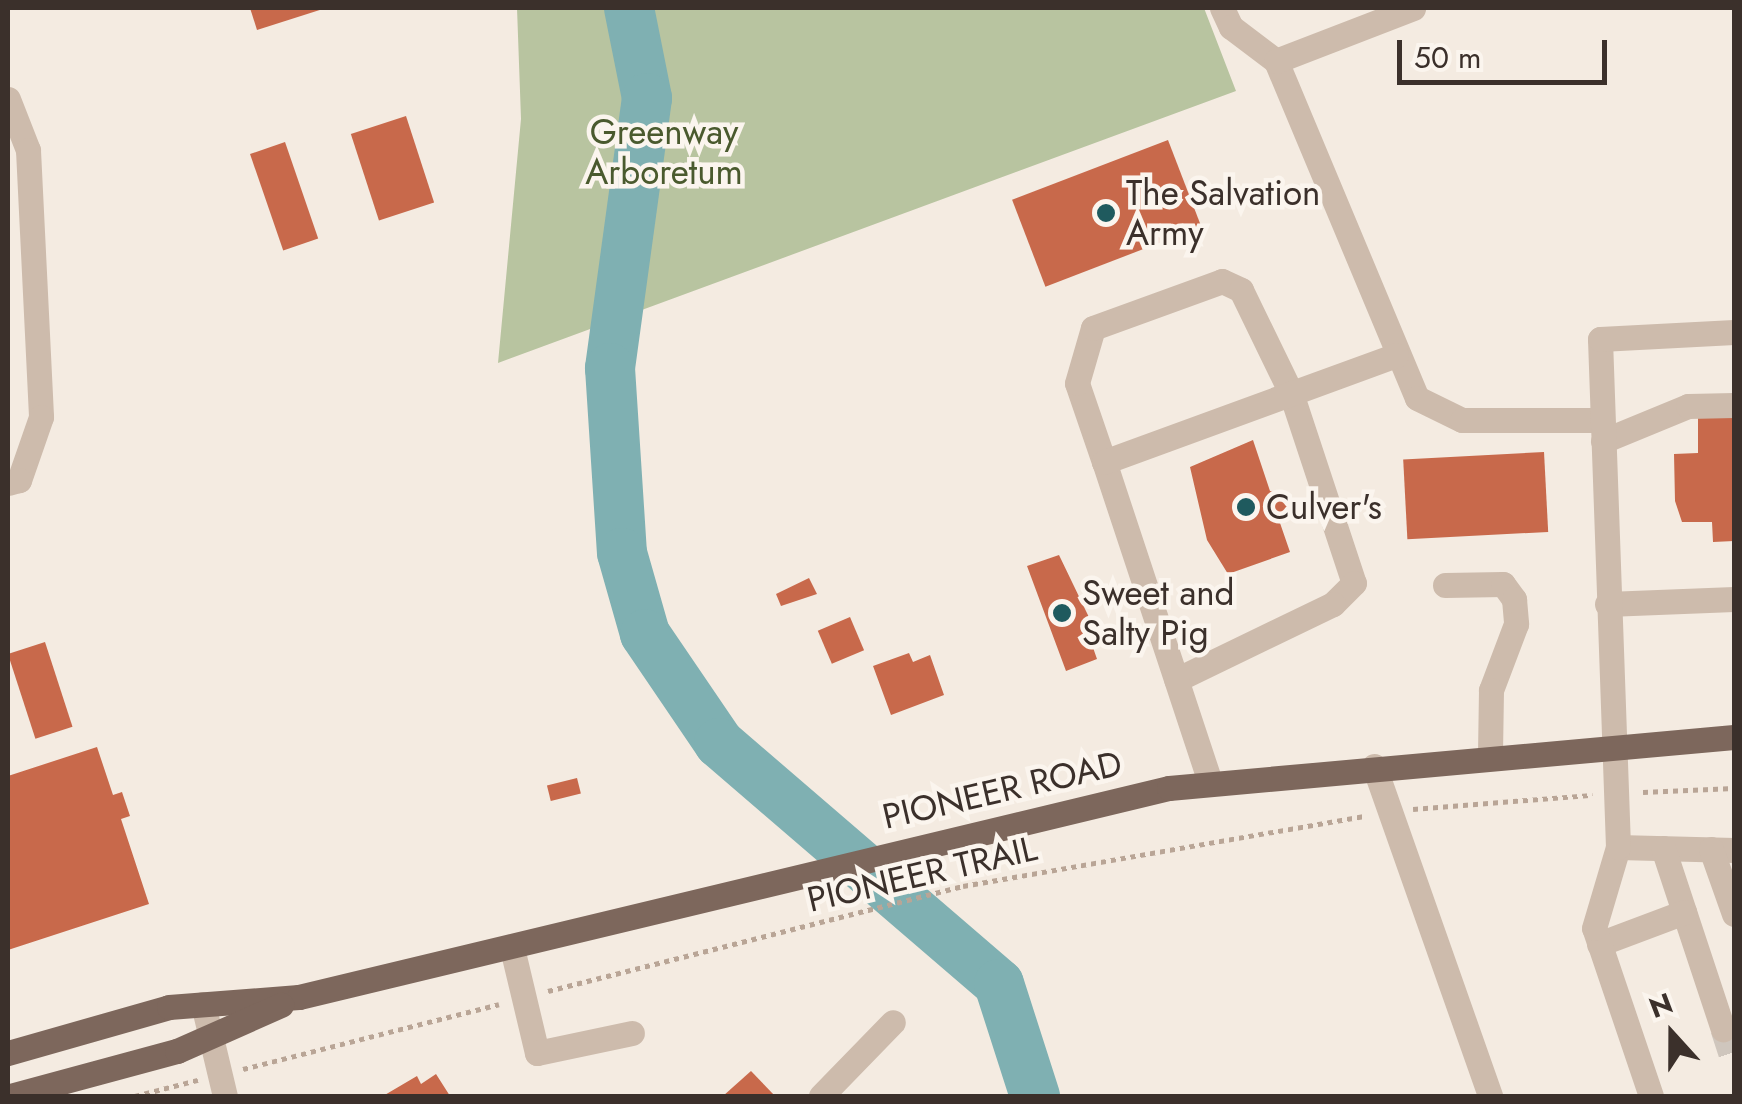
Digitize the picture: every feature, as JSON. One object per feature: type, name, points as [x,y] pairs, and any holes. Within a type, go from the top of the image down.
[{"type":"main road","name":"PIONEER ROAD","points":[[8,1053],[202,1004],[299,997],[512,948],[920,842],[1210,782],[1734,736]]},
{"type":"main road","name":"PIONEER ROAD","points":[[10,1096],[209,1037],[299,997]]},
{"type":"street","points":[[1222,8],[1231,28],[1276,61],[1417,398],[1442,416],[1602,431],[1688,406],[1734,405]]},
{"type":"street","points":[[1276,61],[1414,8]]},
{"type":"street","points":[[8,98],[28,150],[41,417],[19,480],[8,483]]},
{"type":"street","points":[[1176,680],[1333,604],[1354,583],[1292,393],[1256,312],[1222,281],[1093,328],[1077,383],[1104,462],[1176,680],[1210,782]]},
{"type":"street","points":[[1651,1096],[1594,928],[1618,847],[1610,746],[1600,338],[1734,332]]},
{"type":"street","points":[[1104,462],[1396,355]]},
{"type":"street","points":[[1445,585],[1503,584],[1514,598],[1516,624],[1491,690],[1490,755]]},
{"type":"street","points":[[1606,604],[1734,599]]},
{"type":"street","points":[[1374,766],[1490,1096]]},
{"type":"street","points":[[1618,847],[1722,849],[1734,914]]},
{"type":"street","points":[[1664,848],[1723,1029]]},
{"type":"street","points":[[1599,944],[1684,912]]},
{"type":"street","points":[[512,948],[537,1053],[632,1033]]},
{"type":"street","points":[[202,1004],[222,1086]]},
{"type":"street","points":[[821,1096],[893,1022]]},
{"type":"path","name":"PIONEER TRAIL","points":[[136,1096],[222,1086],[524,998],[963,886],[1392,811],[1734,788]]},
{"type":"green space","name":"Greenway Arboretum","points":[[517,8],[1204,8],[1236,91],[498,363],[521,119]]},
{"type":"building","points":[[250,8],[326,8],[257,30]]},
{"type":"building","points":[[406,116],[434,203],[379,220],[351,134]]},
{"type":"building","name":"The Salvation Army","points":[[1168,140],[1201,227],[1045,287],[1012,200]]},
{"type":"building","points":[[285,142],[318,238],[283,250],[250,154]]},
{"type":"building","points":[[1698,411],[1734,411],[1734,541],[1713,542],[1712,522],[1682,522],[1675,501],[1674,454],[1698,453]]},
{"type":"building","name":"Culver's","points":[[1253,440],[1270,491],[1283,495],[1292,518],[1280,523],[1290,552],[1228,574],[1207,540],[1190,467]]},
{"type":"building","points":[[1544,452],[1548,532],[1407,539],[1403,459]]},
{"type":"building","name":"Sweet and Salty Pig","points":[[1059,555],[1098,636],[1090,639],[1097,659],[1066,671],[1027,566]]},
{"type":"building","points":[[809,578],[817,594],[781,606],[776,594]]},
{"type":"building","points":[[850,617],[864,650],[832,664],[818,631]]},
{"type":"building","points":[[45,642],[73,727],[35,739],[8,654]]},
{"type":"building","points":[[909,653],[913,662],[930,655],[944,695],[891,715],[873,666]]},
{"type":"building","points":[[97,747],[113,795],[122,792],[130,816],[121,819],[149,904],[8,950],[8,776]]},
{"type":"building","points":[[577,778],[581,794],[551,801],[547,785]]},
{"type":"building","points":[[751,1071],[775,1096],[723,1096]]},
{"type":"building","points":[[436,1074],[450,1096],[383,1096],[417,1076],[421,1084]]},
{"type":"waterway","points":[[629,8],[647,98],[610,368],[622,553],[645,634],[719,743],[999,984],[1035,1096]]},
{"type":"tunnel","points":[[1723,1029],[1734,1063]]},
{"type":"place","name":"The Salvation Army","points":[[1106,213]]},
{"type":"place","name":"Culver's","points":[[1246,507]]},
{"type":"place","name":"Sweet and Salty Pig","points":[[1062,613]]}]
